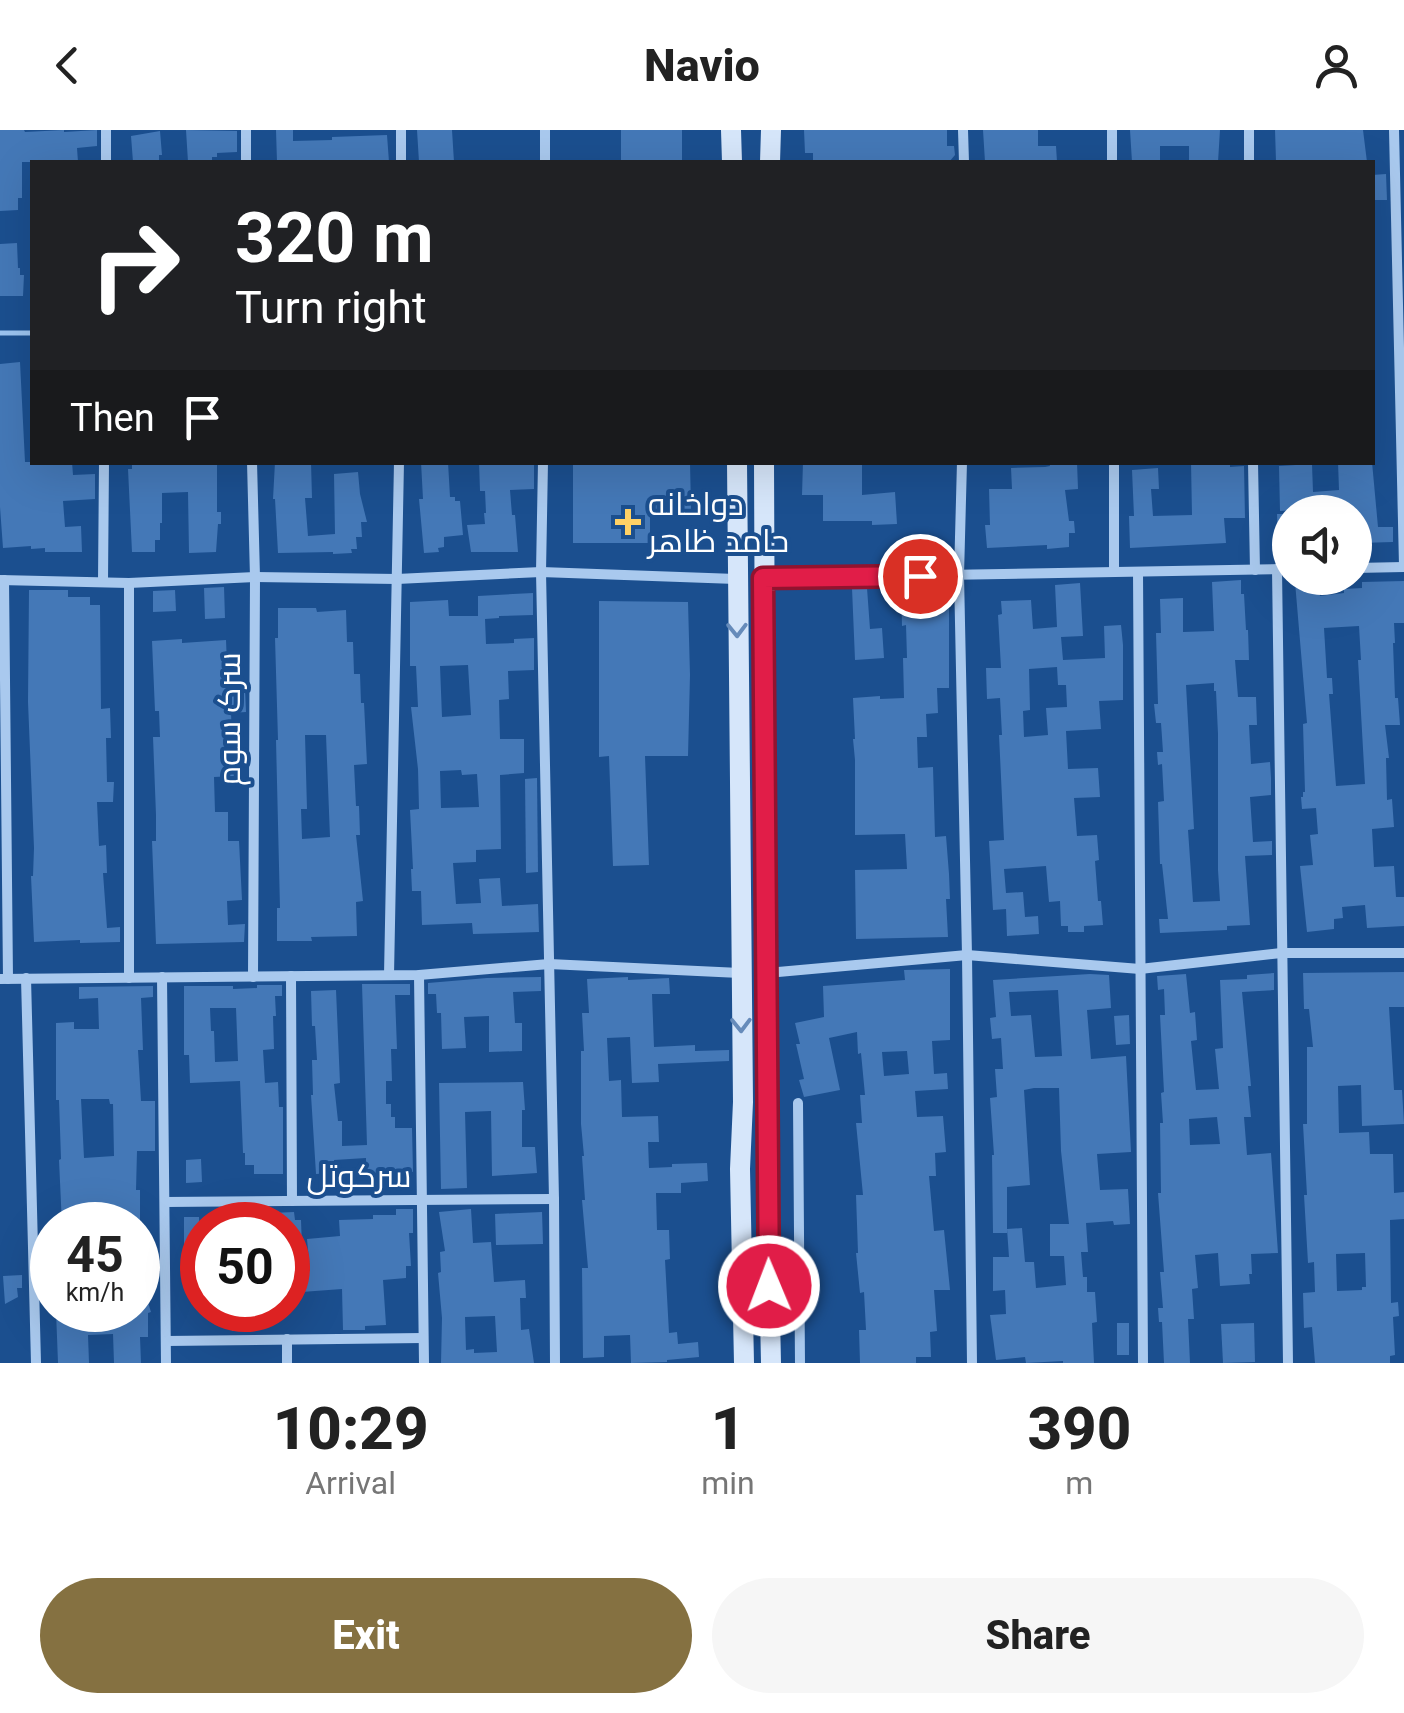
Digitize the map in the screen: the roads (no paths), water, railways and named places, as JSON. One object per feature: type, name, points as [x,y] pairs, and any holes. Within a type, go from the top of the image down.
[{"type":"main road","points":[[731,130],[732,160]]},
{"type":"main road","points":[[770,160],[771,130]]},
{"type":"main road","points":[[737,465],[744,1363]]},
{"type":"main road","points":[[764,465],[771,1363]]},
{"type":"main road","points":[[742,1102],[754,1107],[768,1100]]},
{"type":"main road","points":[[740,1169],[754,1166],[767,1171]]},
{"type":"street","points":[[106,130],[106,160]]},
{"type":"street","points":[[246,130],[246,160]]},
{"type":"street","points":[[401,130],[401,160]]},
{"type":"street","points":[[544,130],[545,160]]},
{"type":"street","points":[[963,130],[964,160]]},
{"type":"street","points":[[1112,130],[1112,160]]},
{"type":"street","points":[[1249,130],[1249,160]]},
{"type":"street","points":[[1372,567],[1404,566],[1394,130]]},
{"type":"street","points":[[102,582],[104,465]]},
{"type":"street","name":"سرک سوم","points":[[252,465],[253,976]]},
{"type":"street","points":[[390,975],[399,465]]},
{"type":"street","points":[[543,465],[541,572],[554,1363]]},
{"type":"street","points":[[962,465],[959,575],[972,1363]]},
{"type":"street","points":[[1114,465],[1114,572]]},
{"type":"street","points":[[1253,465],[1255,570]]},
{"type":"street","points":[[763,578],[1272,569]]},
{"type":"street","points":[[736,579],[541,572],[397,579],[255,577],[130,583],[2,580],[4,979],[419,975],[550,964],[740,973]]},
{"type":"street","points":[[1138,572],[1143,1363]]},
{"type":"street","points":[[129,978],[130,583]]},
{"type":"street","points":[[1277,595],[1288,1363]]},
{"type":"street","points":[[767,972],[967,955],[1140,969],[1281,953],[1404,953]]},
{"type":"street","points":[[419,975],[424,1363]]},
{"type":"street","points":[[291,976],[292,1201]]},
{"type":"street","points":[[162,977],[166,1363]]},
{"type":"street","points":[[26,978],[36,1363]]},
{"type":"street","points":[[798,1103],[800,1363]]},
{"type":"street","name":"سرکوتل","points":[[165,1202],[554,1199]]},
{"type":"street","points":[[166,1341],[423,1338]]},
{"type":"street","points":[[287,1340],[288,1363]]},
{"type":"waterway","points":[[0,333],[30,333]]},
{"type":"place","name":"دواخانه حامد ظاهر","points":[[628,522]]}]
